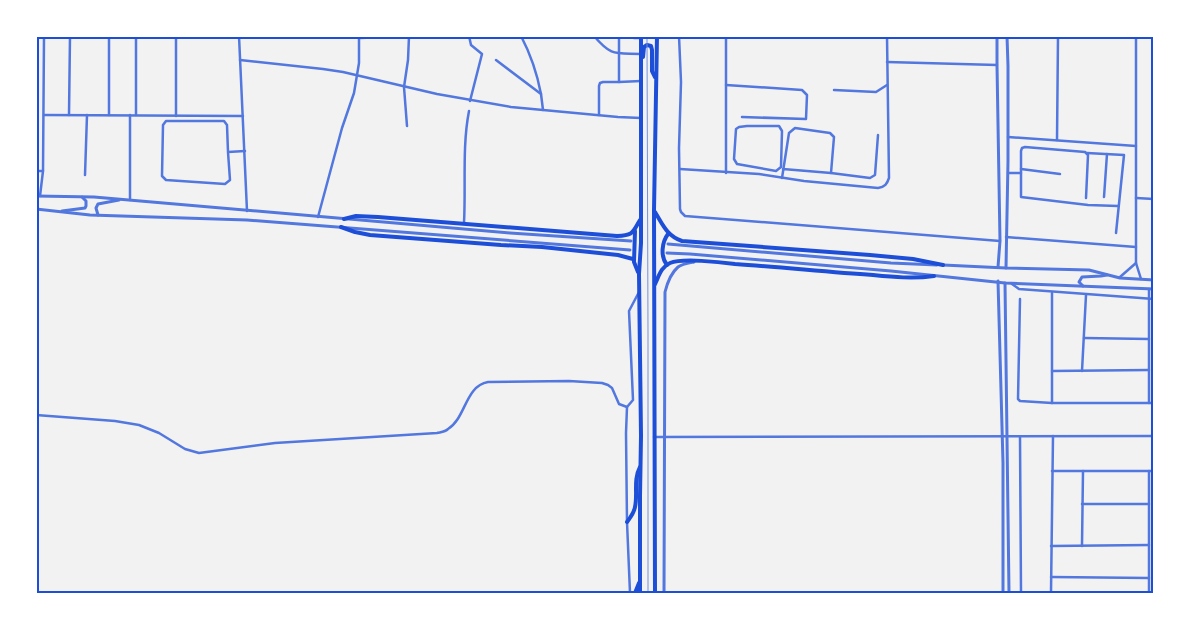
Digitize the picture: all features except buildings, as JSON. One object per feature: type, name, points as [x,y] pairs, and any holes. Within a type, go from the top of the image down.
[{"type":"main road","points":[[655,593],[654,210],[657,36]]},
{"type":"main road","points":[[640,593],[639,274],[641,220],[641,37]]},
{"type":"main road","points":[[641,79],[644,49],[647,45],[652,48],[652,72],[656,79]]},
{"type":"main road","points":[[654,210],[668,234],[682,241],[870,255],[913,259],[942,265]]},
{"type":"main road","points":[[344,219],[356,216],[378,217],[616,236],[626,236],[635,231]]},
{"type":"main road","points":[[639,274],[634,259],[635,231],[641,220]]},
{"type":"main road","points":[[341,227],[370,235],[500,245],[542,246],[618,255],[634,259]]},
{"type":"main road","points":[[667,265],[664,261],[663,242],[668,234]]},
{"type":"main road","points":[[654,286],[662,269],[676,261],[715,262],[903,278],[934,276]]},
{"type":"main road","points":[[627,522],[635,508],[636,478],[640,467]]},
{"type":"main road","points":[[636,593],[640,577]]},
{"type":"street","points":[[44,36],[43,171],[38,196],[121,199],[510,233],[631,241]]},
{"type":"street","points":[[69,115],[70,36]]},
{"type":"street","points":[[109,36],[109,115]]},
{"type":"street","points":[[136,36],[136,115]]},
{"type":"street","points":[[176,36],[176,116]]},
{"type":"street","points":[[239,36],[246,210]]},
{"type":"street","points":[[407,126],[404,87],[409,36]]},
{"type":"street","points":[[318,216],[358,76],[359,37],[418,36]]},
{"type":"street","points":[[469,36],[471,45],[482,54],[470,101]]},
{"type":"street","points":[[521,36],[529,51],[541,94],[543,110]]},
{"type":"street","points":[[594,36],[612,53],[641,54]]},
{"type":"street","points":[[619,36],[619,82]]},
{"type":"street","points":[[634,36],[634,38],[641,37]]},
{"type":"street","points":[[679,36],[681,82],[680,209],[687,218],[761,222],[1000,242]]},
{"type":"street","points":[[726,36],[726,173]]},
{"type":"street","points":[[680,169],[759,174],[804,181],[884,187],[889,178],[887,36]]},
{"type":"street","points":[[997,36],[1000,242],[998,267]]},
{"type":"street","points":[[1006,268],[1008,172],[1007,36]]},
{"type":"street","points":[[1057,140],[1058,36]]},
{"type":"street","points":[[1136,36],[1136,263],[1141,279]]},
{"type":"street","points":[[240,60],[323,69],[470,101],[512,107],[641,118]]},
{"type":"street","points":[[496,60],[541,94]]},
{"type":"street","points":[[887,62],[996,66]]},
{"type":"street","points":[[599,115],[600,83],[641,79]]},
{"type":"street","points":[[726,85],[802,90],[807,94],[806,119],[742,117]]},
{"type":"street","points":[[834,90],[876,92],[887,85]]},
{"type":"street","points":[[464,224],[466,129],[469,111]]},
{"type":"street","points":[[44,115],[243,116]]},
{"type":"street","points":[[85,175],[87,115]]},
{"type":"street","points":[[130,115],[130,200]]},
{"type":"street","points":[[748,126],[749,117]]},
{"type":"street","points":[[224,121],[227,125],[228,152],[230,180],[226,184],[166,180],[162,176],[164,122],[224,121]]},
{"type":"street","points":[[748,126],[779,126],[782,131],[781,167],[776,170],[737,164],[734,158],[736,130],[739,127],[748,126]]},
{"type":"street","points":[[782,178],[789,133],[795,128],[830,133],[834,138],[832,173]]},
{"type":"street","points":[[783,169],[870,178],[875,175],[878,135]]},
{"type":"street","points":[[1008,137],[1136,146]]},
{"type":"street","points":[[1116,233],[1124,155],[1022,148],[1021,198],[1118,206]]},
{"type":"street","points":[[228,152],[245,151]]},
{"type":"street","points":[[1086,198],[1087,153]]},
{"type":"street","points":[[1104,197],[1107,154]]},
{"type":"street","points":[[36,171],[43,171]]},
{"type":"street","points":[[1008,172],[1060,174]]},
{"type":"street","points":[[61,212],[85,208],[86,201],[81,197]]},
{"type":"street","points":[[1136,198],[1154,199]]},
{"type":"street","points":[[99,215],[96,208],[98,204],[121,199]]},
{"type":"street","points":[[36,209],[70,214],[247,220],[630,250]]},
{"type":"street","points":[[1006,237],[1136,246]]},
{"type":"street","points":[[668,244],[890,263],[1089,270],[1120,278],[1154,280]]},
{"type":"street","points":[[667,253],[961,277],[1005,283],[1154,289]]},
{"type":"street","points":[[664,593],[665,292],[674,271],[682,265],[694,261]]},
{"type":"street","points":[[1120,278],[1136,263]]},
{"type":"street","points":[[1084,286],[1079,282],[1082,277],[1107,274]]},
{"type":"street","points":[[998,282],[1002,437],[1003,593]]},
{"type":"street","points":[[1005,283],[1009,593]]},
{"type":"street","points":[[1011,283],[1019,289],[1154,300]]},
{"type":"street","points":[[630,593],[627,522],[627,407],[633,400],[629,312],[640,289]]},
{"type":"street","points":[[1149,289],[1150,403]]},
{"type":"street","points":[[1052,292],[1052,403]]},
{"type":"street","points":[[1082,371],[1086,294]]},
{"type":"street","points":[[1020,299],[1018,399],[1023,402],[1052,403],[1154,403]]},
{"type":"street","points":[[1084,338],[1149,339]]},
{"type":"street","points":[[1052,371],[1149,370]]},
{"type":"street","points":[[36,415],[114,421],[139,426],[159,433],[186,449],[199,453],[275,443],[446,431],[453,426],[472,391],[481,383],[488,382],[569,381],[602,383],[612,388],[619,404],[627,407]]},
{"type":"street","points":[[1020,436],[1021,593]]},
{"type":"street","points":[[1051,593],[1053,436]]},
{"type":"street","points":[[654,437],[1154,436]]},
{"type":"street","points":[[1052,471],[1154,471]]},
{"type":"street","points":[[1082,546],[1083,471]]},
{"type":"street","points":[[1149,471],[1149,593]]},
{"type":"street","points":[[1082,504],[1149,504]]},
{"type":"street","points":[[1051,546],[1149,545]]},
{"type":"street","points":[[1051,577],[1149,578]]},
{"type":"railway","points":[[647,36],[648,593]]}]
